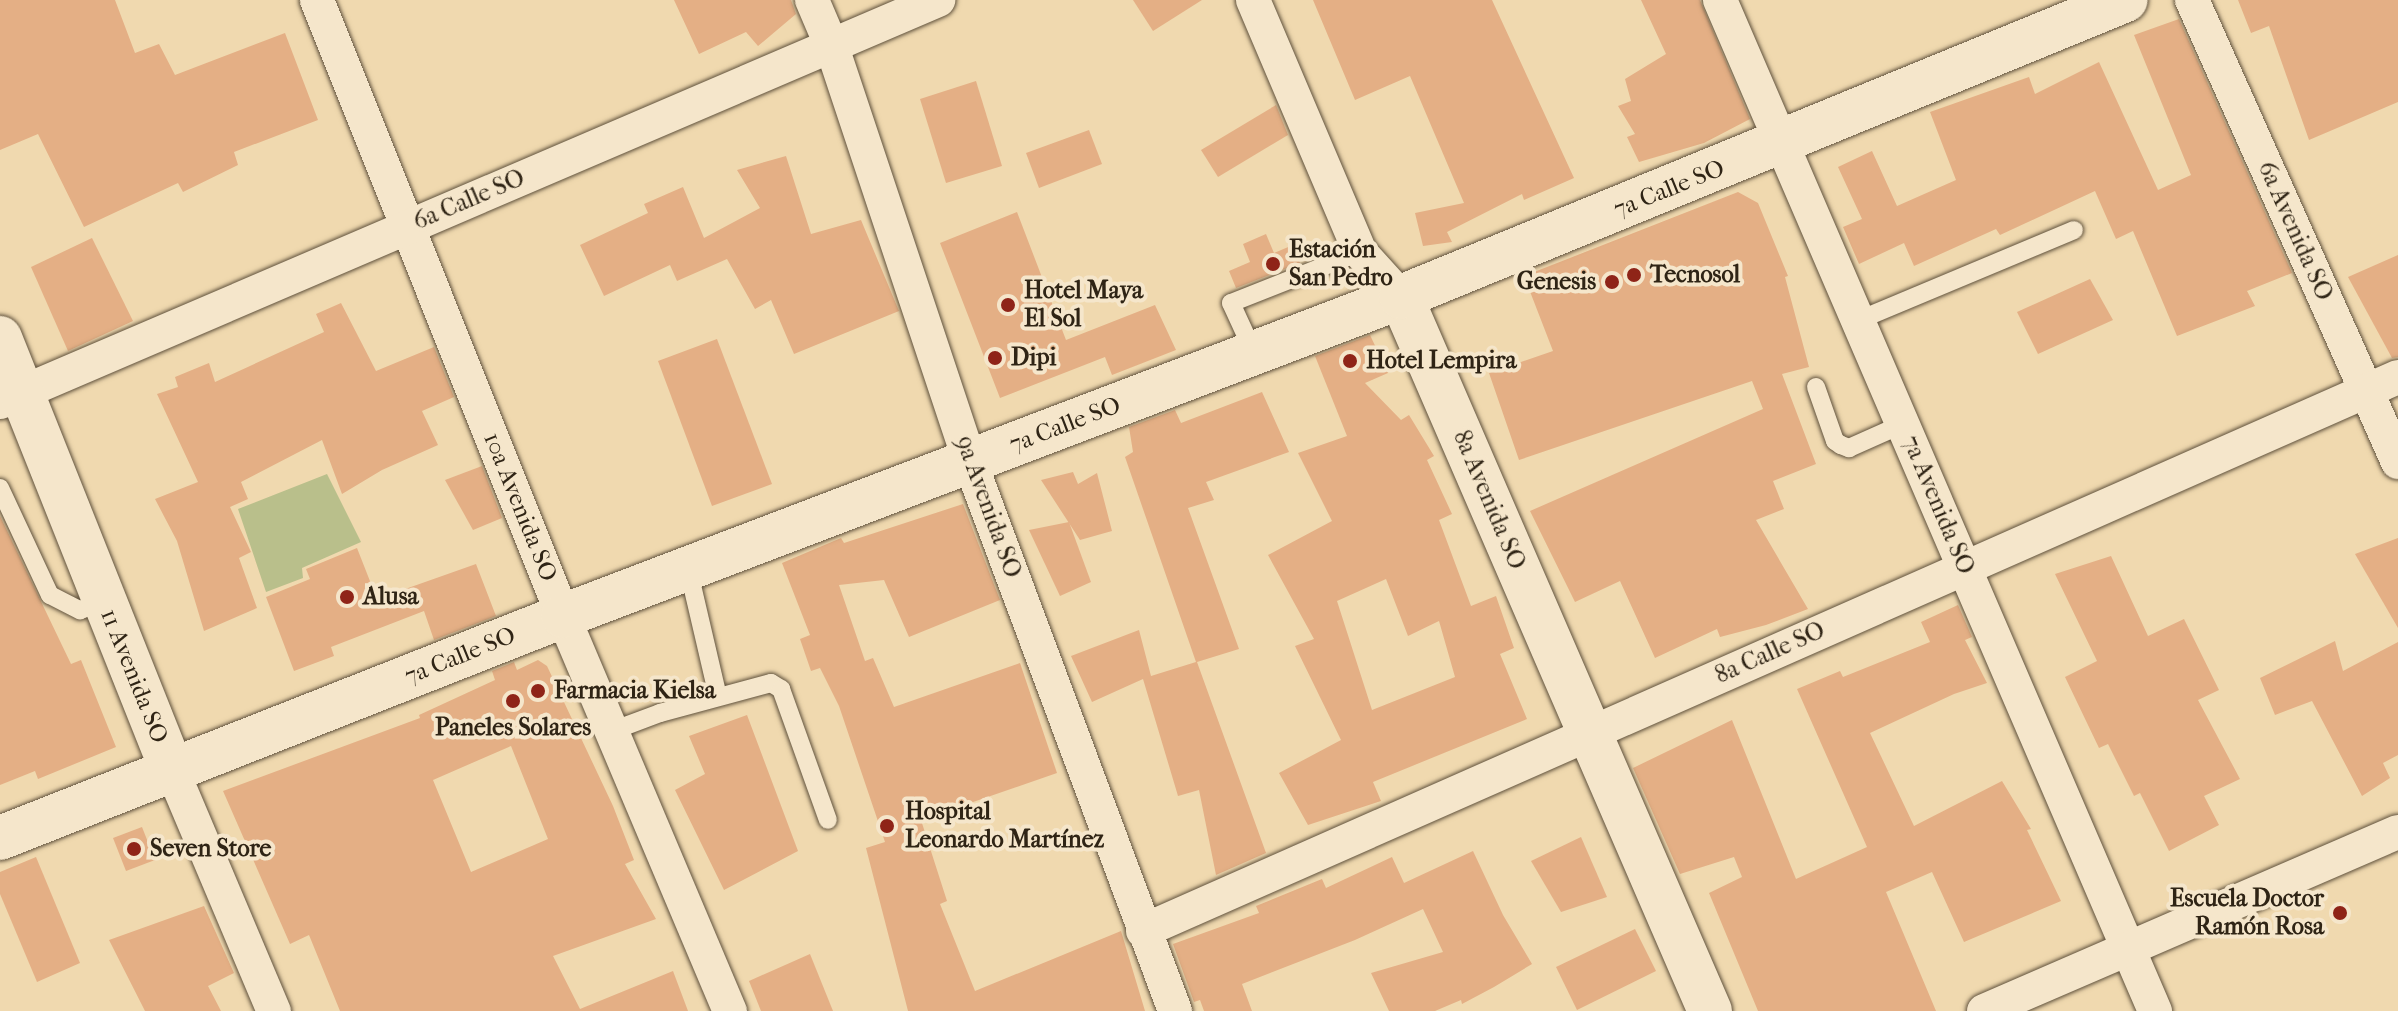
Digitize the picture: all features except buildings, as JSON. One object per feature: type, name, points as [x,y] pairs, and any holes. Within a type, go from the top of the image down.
[{"type":"main road","name":"7a Calle SO","points":[[0,838],[563,616],[1401,297],[2126,0]]},
{"type":"main road","name":"8a Avenida SO","points":[[1401,297],[1710,1011]]},
{"type":"main road","name":"11 Avenida SO","points":[[0,338],[10,398],[104,602],[172,770]]},
{"type":"street","name":"10a Avenida SO","points":[[317,0],[563,616],[730,1011]]},
{"type":"street","name":"9a Avenida SO","points":[[812,0],[832,47],[970,462],[1175,1011]]},
{"type":"street","name":"6a Calle SO","points":[[10,398],[938,0]]},
{"type":"street","name":"8a Avenida SO","points":[[1253,0],[1360,252],[1401,297]]},
{"type":"street","name":"7a Avenida SO","points":[[1720,0],[2155,1011]]},
{"type":"street","name":"6a Avenida SO","points":[[2192,0],[2398,462]]},
{"type":"street","name":"8a Calle SO","points":[[1143,931],[2398,377]]},
{"type":"street","name":"11 Avenida SO","points":[[172,770],[274,1011]]},
{"type":"street","points":[[1984,1011],[2398,832]]},
{"type":"lane","points":[[1859,320],[2074,230]]},
{"type":"lane","points":[[1254,353],[1231,303],[1360,252]]},
{"type":"lane","points":[[1816,387],[1835,441],[1841,445],[1849,448],[1903,424]]},
{"type":"lane","points":[[0,488],[50,595],[80,610],[104,602]]},
{"type":"lane","points":[[688,568],[718,697]]},
{"type":"lane","points":[[612,731],[771,683],[781,689],[828,820]]},
{"type":"green space","points":[[327,474],[361,542],[302,568],[303,578],[266,592],[238,509]]},
{"type":"place","name":"Estación San Pedro","points":[[1273,264]]},
{"type":"place","name":"Tecnosol","points":[[1634,275]]},
{"type":"place","name":"Genesis","points":[[1612,282]]},
{"type":"place","name":"Hotel Maya El Sol","points":[[1008,305]]},
{"type":"place","name":"Dipi","points":[[995,358]]},
{"type":"place","name":"Hotel Lempira","points":[[1350,361]]},
{"type":"place","name":"Alusa","points":[[347,597]]},
{"type":"place","name":"Farmacia Kielsa","points":[[538,691]]},
{"type":"place","name":"Paneles Solares","points":[[513,701]]},
{"type":"place","name":"Hospital Leonardo Martínez","points":[[887,826]]},
{"type":"place","name":"Seven Store","points":[[134,849]]},
{"type":"place","name":"Escuela Doctor Ramón Rosa","points":[[2340,913]]}]
